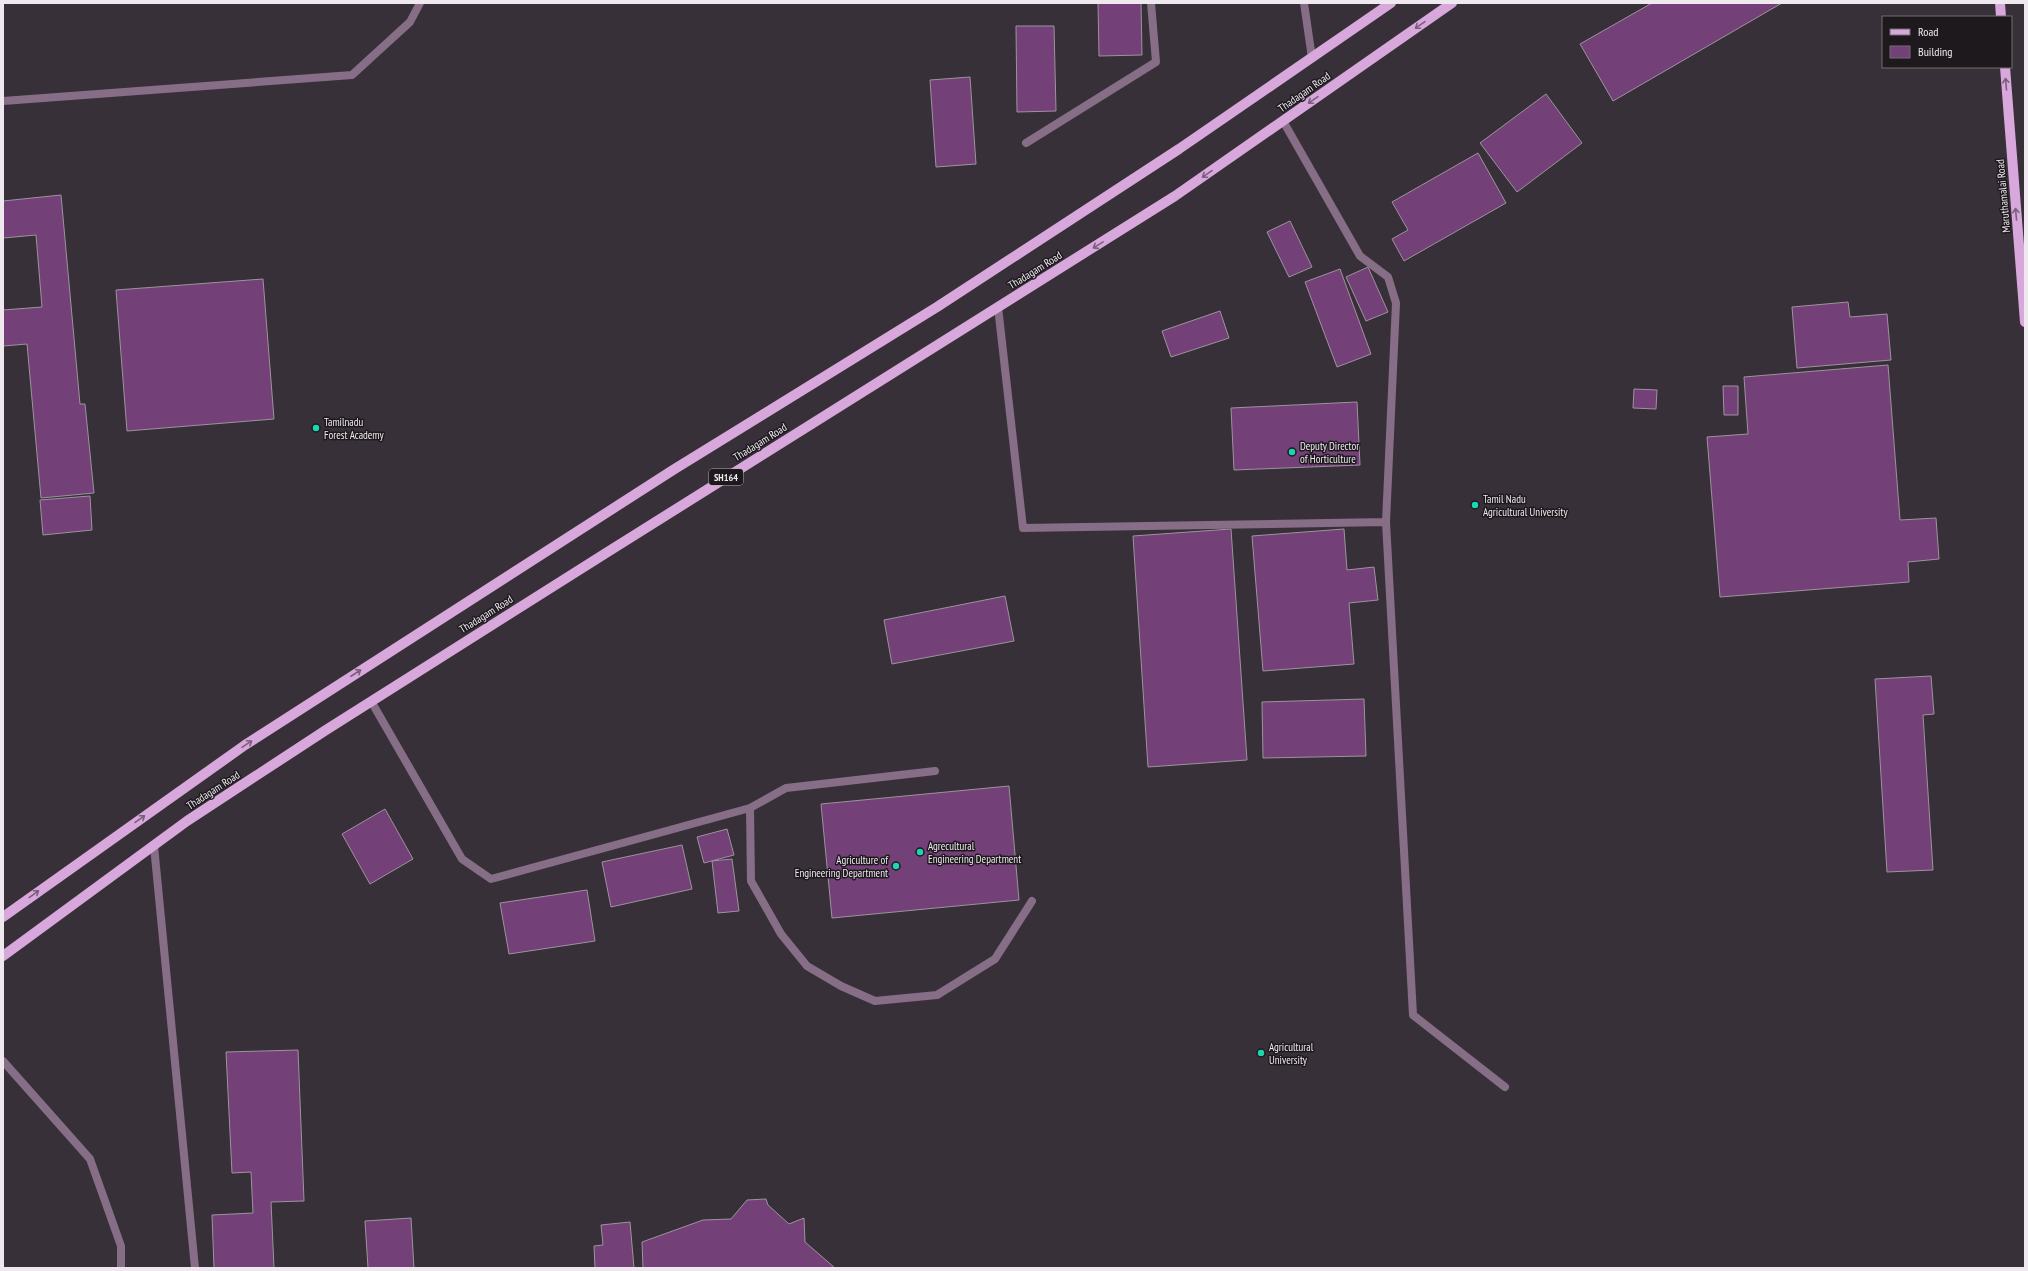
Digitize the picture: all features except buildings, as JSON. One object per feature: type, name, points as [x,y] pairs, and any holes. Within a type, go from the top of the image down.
[{"type":"main road","name":"Thadagam Road","points":[[3,917],[252,741],[673,470],[943,303],[1179,149],[1391,3]]},
{"type":"main road","name":"Thadagam Road","points":[[3,956],[187,821],[371,701],[1175,196],[1452,3]]},
{"type":"main road","points":[[2000,3],[2001,16]]},
{"type":"main road","name":"Maruthamalai Road","points":[[2005,68],[2025,322]]},
{"type":"street","points":[[3,101],[352,75],[410,22],[420,3]]},
{"type":"street","points":[[1026,143],[1156,62],[1151,3]]},
{"type":"street","points":[[1304,3],[1312,58]]},
{"type":"street","points":[[1283,121],[1360,256],[1388,277],[1396,303],[1386,522],[1414,1015],[1505,1086]]},
{"type":"street","points":[[998,307],[1023,528],[1386,522]]},
{"type":"street","points":[[371,701],[462,859],[491,879],[750,808],[786,788],[936,771]]},
{"type":"street","points":[[750,808],[751,881],[781,934],[807,966],[841,986],[875,1001],[937,995],[995,959],[1032,901]]},
{"type":"street","points":[[154,846],[195,1268]]},
{"type":"street","points":[[3,1061],[90,1159],[121,1246],[121,1268]]},
{"type":"place","name":"Tamilnadu Forest Academy","points":[[316,428]]},
{"type":"place","name":"Deputy Director of Horticulture","points":[[1292,452]]},
{"type":"place","name":"Tamil Nadu Agricultural University","points":[[1475,505]]},
{"type":"place","name":"Agrecultural Engineering Department","points":[[920,852]]},
{"type":"place","name":"Agriculture of Engineering Department","points":[[896,866]]},
{"type":"place","name":"Agricultural University","points":[[1261,1053]]}]
